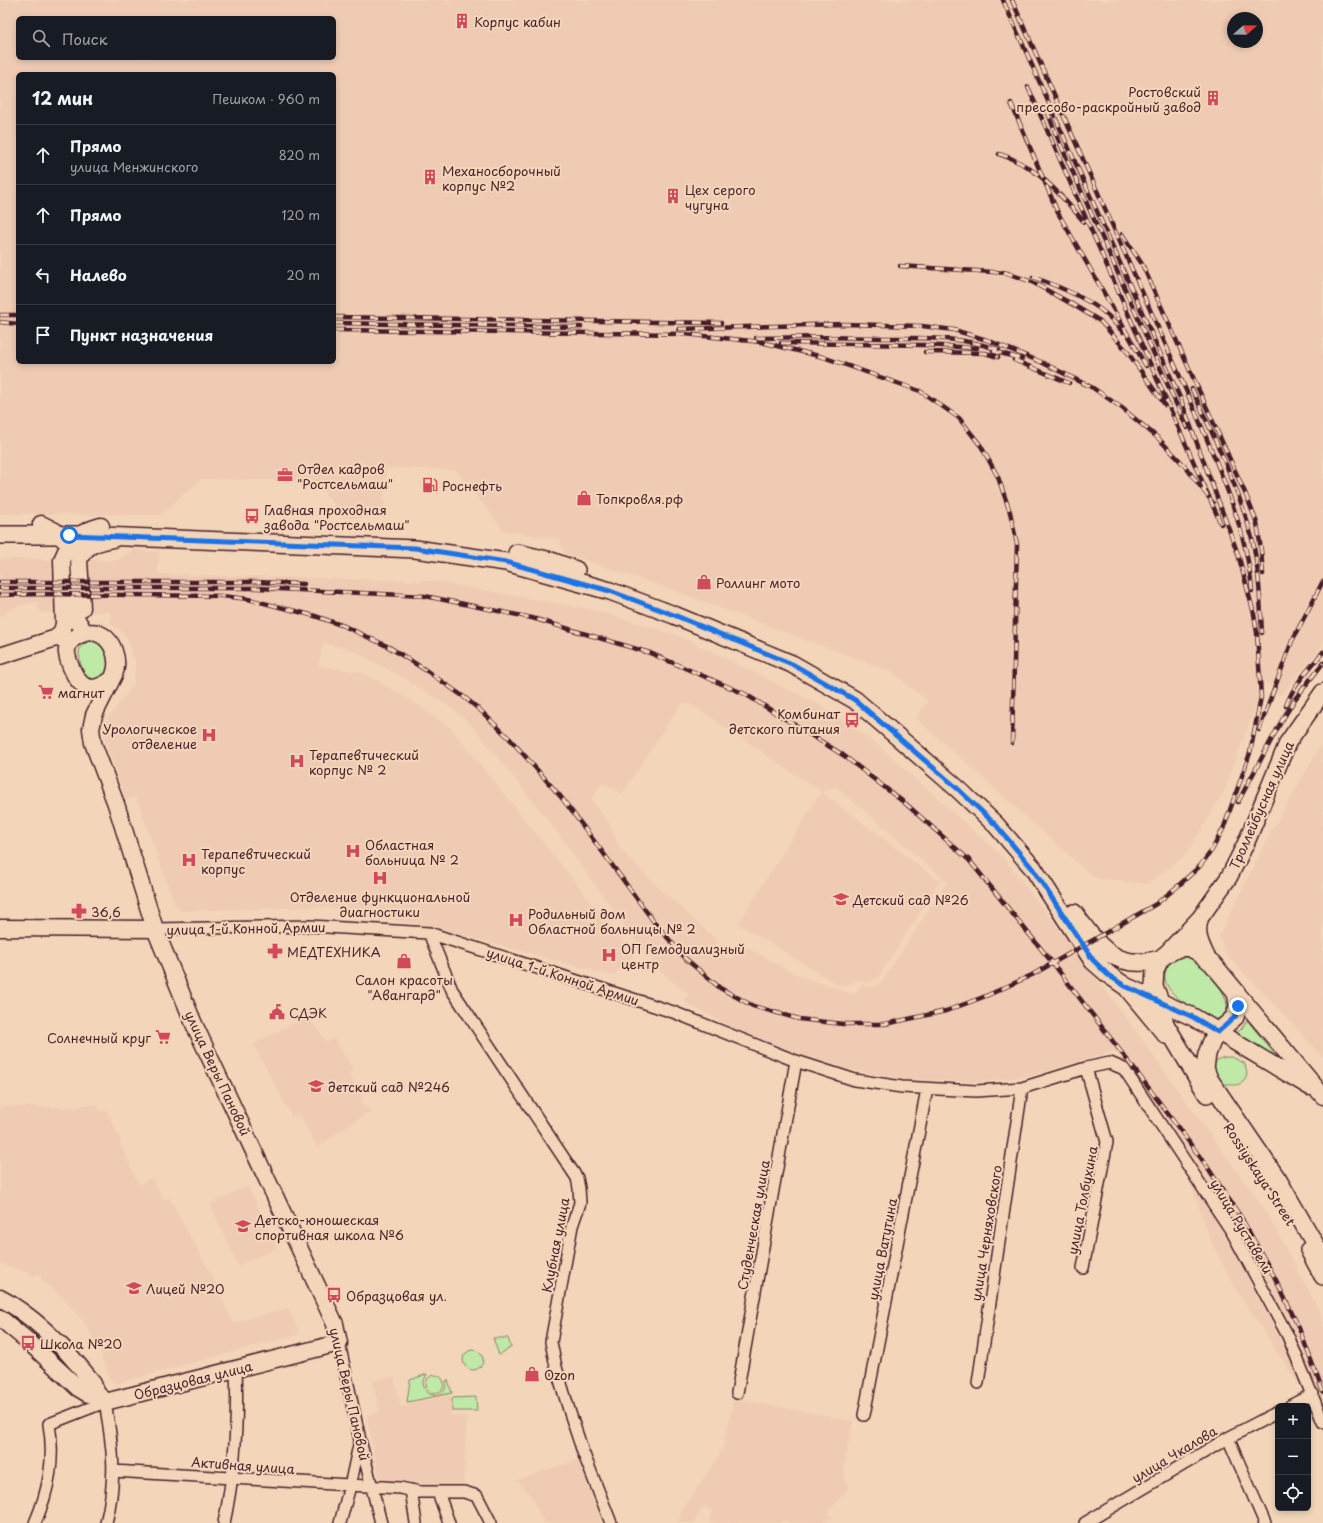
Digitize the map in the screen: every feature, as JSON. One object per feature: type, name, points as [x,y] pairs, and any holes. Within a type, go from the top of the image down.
[{"type":"main road","points":[[0,524],[42,530],[416,538],[508,552],[551,561],[562,566],[613,581],[678,605],[759,639],[811,664],[834,677],[870,702],[949,770],[991,810],[1038,864],[1081,933],[1093,960],[1108,975],[1125,986],[1193,1017],[1322,1095]]},
{"type":"main road","points":[[42,530],[55,546],[68,547],[102,532],[120,537],[415,548],[506,562],[610,591],[674,615],[786,662],[855,700],[958,789],[996,825],[1032,868],[1081,933],[1109,954],[1120,960],[1136,964],[1147,963],[1163,957],[1178,948],[1189,947],[1208,960],[1322,1095]]},
{"type":"main road","points":[[0,535],[42,530],[74,552],[82,543],[102,532]]},
{"type":"main road","points":[[111,680],[104,685],[91,688],[84,686],[80,683],[73,672],[68,658],[67,649],[83,619],[79,560],[82,553],[90,546],[120,537]]},
{"type":"main road","points":[[68,547],[74,615],[74,634]]},
{"type":"main road","points":[[68,547],[74,634]]},
{"type":"main road","points":[[0,656],[74,634]]},
{"type":"main road","name":"улица Веры Пановой","points":[[74,634],[99,634],[106,638],[114,652],[116,668],[94,715],[91,729],[93,743],[116,804],[155,929],[194,1024],[335,1324],[339,1342]]},
{"type":"main road","name":"Троллейбусная улица","points":[[1163,957],[1200,918],[1229,877],[1243,850],[1288,742],[1323,692]]},
{"type":"main road","points":[[1200,918],[1197,929],[1198,936],[1208,960]]},
{"type":"main road","name":"улица 1-й Конной Армии","points":[[0,928],[155,929]]},
{"type":"main road","points":[[1163,957],[1155,970],[1154,986],[1160,1001],[1165,1024],[1207,1094]]},
{"type":"main road","points":[[1125,986],[1160,1027],[1207,1094]]},
{"type":"main road","points":[[1236,992],[1238,1006],[1235,1017],[1218,1032],[1206,1054],[1206,1068],[1209,1079],[1278,1180],[1323,1258]]},
{"type":"main road","name":"Rossiyskaya Street","points":[[1207,1094],[1270,1184],[1323,1276]]},
{"type":"main road","points":[[0,1298],[28,1315],[76,1362],[92,1381],[101,1398]]},
{"type":"main road","points":[[5,1321],[78,1388],[88,1394],[101,1398]]},
{"type":"main road","name":"Образцовая улица","points":[[101,1398],[236,1369],[339,1342]]},
{"type":"street","name":"улица 1-й Конной Армии","points":[[155,929],[310,926],[429,933],[673,1012],[796,1061],[855,1080],[902,1087],[976,1091],[1022,1088],[1086,1068],[1110,1063]]},
{"type":"street","name":"Клубная улица","points":[[429,933],[452,990],[577,1178],[580,1188],[580,1203],[572,1226],[551,1342],[556,1367],[570,1413],[583,1452],[611,1523]]},
{"type":"street","name":"Студенческая улица","points":[[737,1393],[796,1061]]},
{"type":"street","name":"улица Руставели","points":[[1110,1063],[1124,1069],[1232,1232],[1288,1336],[1313,1394],[1323,1422]]},
{"type":"street","name":"улица Толбухина","points":[[1083,1268],[1107,1142],[1086,1068]]},
{"type":"street","name":"улица Черняховского","points":[[978,1384],[1022,1088]]},
{"type":"street","name":"улица Ватутина","points":[[864,1415],[927,1089]]},
{"type":"street","points":[[5,1321],[22,1310]]},
{"type":"street","name":"улица Веры Пановой","points":[[339,1342],[360,1440],[381,1523]]},
{"type":"street","points":[[224,1523],[232,1478],[238,1410],[236,1369]]},
{"type":"street","points":[[1296,1403],[1313,1394]]},
{"type":"street","points":[[101,1398],[111,1435],[113,1471],[112,1492],[106,1523]]},
{"type":"street","name":"Образцовая улица","points":[[35,1523],[44,1503],[52,1463],[50,1424],[101,1398]]},
{"type":"street","name":"улица Чкалова","points":[[1085,1523],[1228,1438],[1275,1414]]},
{"type":"street","points":[[1228,1438],[1265,1523]]},
{"type":"street","points":[[340,1523],[360,1440]]},
{"type":"street","name":"Активная улица","points":[[113,1471],[400,1488],[420,1492],[464,1492],[477,1496],[491,1523]]},
{"type":"street","points":[[411,1490],[416,1523]]},
{"type":"street","points":[[438,1492],[449,1523]]},
{"type":"shaded area","points":[[0,0],[1323,0],[1323,646],[1280,696],[1265,682],[1224,792],[1186,855],[1148,884],[1094,878],[916,718],[928,701],[893,673],[675,591],[564,553],[559,539],[504,531],[456,470],[386,468],[384,512],[378,518],[345,518],[314,481],[202,479],[161,515],[0,514]]},
{"type":"shaded area","points":[[134,549],[159,552],[158,574],[432,581],[595,610],[680,636],[820,705],[877,744],[1002,856],[1068,941],[1083,963],[1108,993],[1268,1214],[1323,1318],[1323,1421],[1318,1407],[1303,1391],[1238,1293],[1212,1244],[1171,1129],[1115,1051],[1031,1076],[981,1082],[899,1079],[839,1068],[808,1059],[764,1043],[736,1030],[684,1002],[689,994],[680,989],[660,971],[634,939],[551,824],[474,728],[447,705],[395,673],[353,651],[323,643],[318,666],[361,672],[404,696],[451,728],[634,955],[613,976],[431,927],[324,907],[182,911],[175,905],[136,797],[126,801],[105,742],[105,722],[134,684],[135,661],[129,641],[120,630],[110,624],[110,612],[41,613],[37,602],[12,608],[0,617],[0,559],[118,560]],"holes":[[[682,703],[692,705],[821,792],[738,924],[841,987],[860,980],[868,983],[878,978],[940,881],[822,792],[836,787],[947,882],[879,985],[877,984],[874,987],[869,985],[867,987],[863,984],[853,994],[795,974],[739,943],[731,958],[707,954],[718,941],[653,882],[621,850],[609,823],[592,798],[603,782],[622,794]]]},
{"type":"shaded area","points":[[1323,741],[1323,1057],[1225,953],[1219,936],[1266,841]]},
{"type":"shaded area","name":"детский сад №246","points":[[308,1016],[327,1042],[334,1038],[354,1070],[349,1074],[363,1099],[361,1103],[371,1111],[317,1147],[299,1114],[292,1117],[253,1044]]},
{"type":"shaded area","name":"Лицей №20","points":[[83,1105],[97,1105],[100,1111],[106,1109],[139,1185],[151,1178],[165,1200],[169,1197],[214,1279],[233,1323],[288,1308],[300,1334],[115,1384],[110,1380],[100,1351],[89,1331],[79,1316],[61,1296],[40,1279],[42,1276],[37,1274],[35,1276],[0,1263],[0,1106],[76,1108]]},
{"type":"shaded area","name":"Детско-юношеская спортивная школа №6","points":[[248,1186],[277,1248],[238,1266],[210,1204]]},
{"type":"shaded area","points":[[394,1376],[401,1407],[410,1405],[410,1402],[451,1395],[451,1415],[467,1417],[463,1488],[381,1486],[366,1416],[380,1412],[372,1381]]},
{"type":"shaded area","points":[[734,1398],[853,1421],[844,1467],[848,1490],[828,1511],[832,1517],[823,1523],[791,1523],[785,1520],[779,1523],[709,1523],[711,1510],[703,1506],[694,1523],[677,1523],[681,1516],[680,1514],[722,1450]]},
{"type":"shaded area","points":[[579,1459],[602,1523],[544,1523],[531,1496],[517,1480]]},
{"type":"green space","points":[[90,641],[95,642],[103,649],[107,658],[109,668],[108,673],[98,680],[90,678],[86,675],[80,658],[80,648]]},
{"type":"green space","points":[[1185,957],[1192,959],[1199,964],[1219,985],[1226,1001],[1227,1008],[1220,1018],[1209,1019],[1194,1010],[1178,998],[1166,984],[1165,976],[1169,965],[1175,960]]},
{"type":"green space","points":[[1247,1020],[1276,1056],[1275,1057],[1235,1035]]},
{"type":"green space","points":[[1232,1057],[1244,1063],[1247,1070],[1246,1076],[1244,1081],[1240,1084],[1229,1085],[1217,1079],[1215,1064],[1218,1060]]},
{"type":"green space","points":[[493,1338],[508,1338],[511,1347],[499,1355]]},
{"type":"green space","points":[[473,1350],[480,1353],[483,1360],[480,1367],[473,1370],[466,1367],[463,1360],[466,1353]]},
{"type":"green space","points":[[427,1374],[423,1383],[428,1393],[432,1395],[440,1394],[444,1391],[446,1381],[448,1380],[452,1393],[407,1402],[410,1380]]},
{"type":"green space","points":[[431,1375],[439,1375],[444,1380],[442,1391],[439,1393],[431,1393],[426,1388],[426,1380]]},
{"type":"green space","points":[[476,1397],[477,1411],[452,1411],[452,1398]]},
{"type":"railway","points":[[0,595],[222,596],[248,599],[315,616],[344,626],[389,647],[464,697],[510,739],[561,797],[654,922],[686,959],[720,988],[753,1006],[799,1019],[843,1024],[885,1024],[946,1011],[986,996],[1032,975],[1156,904],[1200,866],[1212,850],[1224,827],[1250,753],[1261,697],[1257,633],[1254,614],[1238,554],[1181,400],[1003,0]]},
{"type":"railway","points":[[1012,0],[1219,467],[1244,541],[1252,591]]},
{"type":"railway","points":[[1028,87],[1221,524]]},
{"type":"railway","points":[[1011,103],[1058,213],[1146,366]]},
{"type":"railway","points":[[1047,110],[1055,132],[1187,428]]},
{"type":"railway","points":[[999,154],[1025,165],[1036,173],[1066,201],[1084,222]]},
{"type":"railway","points":[[1122,234],[1142,264],[1246,495],[1257,523],[1263,574]]},
{"type":"railway","points":[[900,266],[1008,273]]},
{"type":"railway","points":[[1004,272],[1032,282],[1100,321],[1126,350],[1165,405]]},
{"type":"railway","points":[[1033,277],[1081,297],[1099,308],[1123,332]]},
{"type":"railway","points":[[0,315],[16,315]]},
{"type":"railway","points":[[336,317],[721,323]]},
{"type":"railway","points":[[0,322],[16,324]]},
{"type":"railway","points":[[336,323],[581,327]]},
{"type":"railway","points":[[679,329],[843,324],[922,326],[954,330],[987,340],[1041,362],[1093,388],[1122,408],[1158,438],[1184,465],[1213,503]]},
{"type":"railway","points":[[336,330],[685,334],[761,342],[823,357],[920,391],[959,418],[981,446],[998,477],[1010,512],[1017,544],[1012,743]]},
{"type":"railway","points":[[756,338],[836,337],[942,339],[971,342],[999,350]]},
{"type":"railway","points":[[781,343],[924,345],[977,348]]},
{"type":"railway","points":[[993,351],[1022,359]]},
{"type":"railway","points":[[925,352],[985,353],[998,357]]},
{"type":"railway","points":[[1014,360],[1069,383]]},
{"type":"railway","points":[[1192,389],[1229,473],[1252,537],[1260,592],[1262,633]]},
{"type":"railway","points":[[1259,730],[1292,641],[1323,581]]},
{"type":"railway","points":[[0,582],[256,582],[304,584]]},
{"type":"railway","points":[[0,588],[257,588],[425,596],[532,618],[650,653],[745,694],[843,755],[906,804],[969,860],[1055,966],[1148,1087],[1206,1165],[1242,1219],[1275,1278],[1299,1328],[1323,1392]]},
{"type":"railway","points":[[1286,706],[1297,684],[1323,652]]},
{"type":"railway","points":[[1238,802],[1295,699],[1323,663]]},
{"type":"place","name":"Корпус кабин","points":[[462,21]]},
{"type":"place","name":"Ростовский прессово-раскройный завод","points":[[1213,98]]},
{"type":"place","name":"Механосборочный корпус №2","points":[[430,177]]},
{"type":"place","name":"Цех серого чугуна","points":[[673,196]]},
{"type":"place","name":"Отдел кадров \"Ростсельмаш\"","points":[[285,475]]},
{"type":"place","name":"Роснефть","points":[[430,485]]},
{"type":"place","name":"Топкровля.рф","points":[[584,498]]},
{"type":"place","name":"Главная проходная завода \"Ростсельмаш\"","points":[[252,516]]},
{"type":"place","name":"Роллинг мото","points":[[704,582]]},
{"type":"place","name":"магнит","points":[[46,692]]},
{"type":"place","name":"Комбинат детского питания","points":[[852,720]]},
{"type":"place","name":"Урологическое отделение","points":[[209,735]]},
{"type":"place","name":"Терапевтический корпус № 2","points":[[297,761]]},
{"type":"place","name":"Областная больница № 2","points":[[353,851]]},
{"type":"place","name":"Терапевтический корпус","points":[[189,860]]},
{"type":"place","name":"Отделение функциональной диагностики","points":[[380,878]]},
{"type":"place","name":"Детский сад №26","points":[[841,899]]},
{"type":"place","name":"36,6","points":[[79,911]]},
{"type":"place","name":"Родильный дом Областной больницы № 2","points":[[516,920]]},
{"type":"place","name":"МЕДТЕХНИКА","points":[[275,951]]},
{"type":"place","name":"ОП Гемодиализный центр","points":[[609,955]]},
{"type":"place","name":"Салон красоты \"Авангард\"","points":[[404,961]]},
{"type":"place","name":"СДЭК","points":[[277,1012]]},
{"type":"place","name":"Солнечный круг","points":[[163,1037]]},
{"type":"place","name":"детский сад №246","points":[[316,1086]]},
{"type":"place","name":"Детско-юношеская спортивная школа №6","points":[[243,1226]]},
{"type":"place","name":"Лицей №20","points":[[134,1288]]},
{"type":"place","name":"Образцовая ул.","points":[[334,1295]]},
{"type":"place","name":"Школа №20","points":[[28,1343]]},
{"type":"place","name":"Ozon","points":[[532,1374]]},
{"type":"route","points":[[69,535],[415,548],[506,562],[610,591],[674,615],[792,664],[855,700],[958,789],[996,825],[1032,868],[1093,960],[1108,975],[1125,986],[1193,1017],[1218,1032],[1235,1017],[1238,1006]]}]
